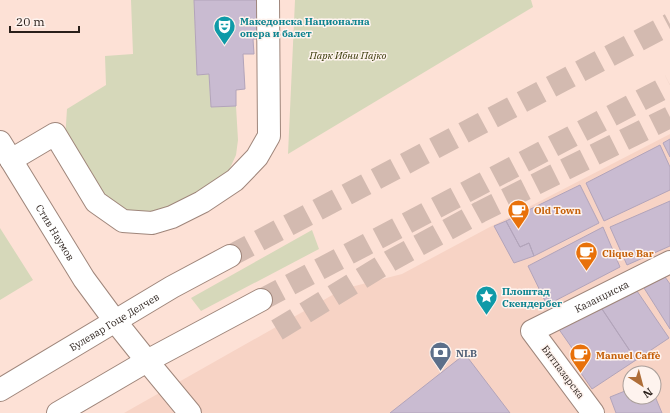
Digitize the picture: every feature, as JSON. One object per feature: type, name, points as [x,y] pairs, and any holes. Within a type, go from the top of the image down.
[{"type":"street","points":[[11,160],[55,134],[96,202],[123,221],[152,223],[172,217],[202,202],[235,180],[256,157],[269,136],[268,0]]},
{"type":"street","name":"Стив Наумов","points":[[0,142],[84,279],[146,361],[190,413]]},
{"type":"street","name":"Булевар Гоце Делчев","points":[[0,390],[115,321],[230,256]]},
{"type":"street","name":"Казанџиска","points":[[532,331],[670,262]]},
{"type":"street","points":[[58,413],[146,361],[261,300]]},
{"type":"street","name":"Битпазарска","points":[[532,331],[594,413]]},
{"type":"shaded area","points":[[670,134],[670,413],[124,413],[343,289],[402,274]]},
{"type":"green space","points":[[131,0],[194,0],[197,75],[209,74],[211,107],[236,106],[238,140],[236,155],[221,182],[123,228],[65,140],[67,109],[106,85],[105,56],[133,54]]},
{"type":"green space","name":"Парк Ибни Пајко","points":[[295,0],[531,0],[533,7],[288,154]]},
{"type":"green space","points":[[0,228],[33,280],[0,300]]},
{"type":"green space","points":[[312,230],[319,249],[201,311],[191,298]]},
{"type":"building","name":"Македонска Национална опера и балет","points":[[194,0],[257,0],[259,39],[253,39],[254,54],[243,54],[245,89],[236,90],[236,106],[211,107],[209,74],[197,75]]},
{"type":"building","points":[[670,139],[670,157],[663,143]]},
{"type":"building","points":[[660,145],[670,167],[670,190],[604,221],[586,183]]},
{"type":"building","points":[[580,185],[599,223],[534,256],[529,243],[520,247],[506,221]]},
{"type":"building","points":[[670,201],[670,246],[627,265],[610,227]]},
{"type":"building","points":[[506,221],[520,247],[529,243],[534,256],[514,263],[494,226]]},
{"type":"building","points":[[603,227],[620,267],[547,305],[528,266]]},
{"type":"building","points":[[665,277],[670,284],[670,329],[644,288]]},
{"type":"building","points":[[637,291],[669,338],[636,360],[602,309]]},
{"type":"building","points":[[602,309],[636,360],[628,365],[622,365],[622,369],[592,389],[574,363],[579,358],[558,328]]},
{"type":"building","points":[[465,354],[510,413],[390,413],[423,387]]},
{"type":"building","points":[[622,392],[622,405],[659,405],[662,413],[616,413],[610,397]]},
{"type":"tunnel","points":[[230,256],[670,24]]},
{"type":"tunnel","points":[[261,300],[670,85]]},
{"type":"tunnel","points":[[277,330],[390,261],[480,212],[670,117]]},
{"type":"place","name":"Македонска Национална опера и балет","points":[[225,46]]},
{"type":"place","name":"Old Town","points":[[519,230]]},
{"type":"place","name":"Clique Bar","points":[[587,272]]},
{"type":"place","name":"Плоштад Скендербег","points":[[486,316]]},
{"type":"place","name":"NLB","points":[[441,372]]},
{"type":"place","name":"Manuel Caffè","points":[[581,374]]}]
